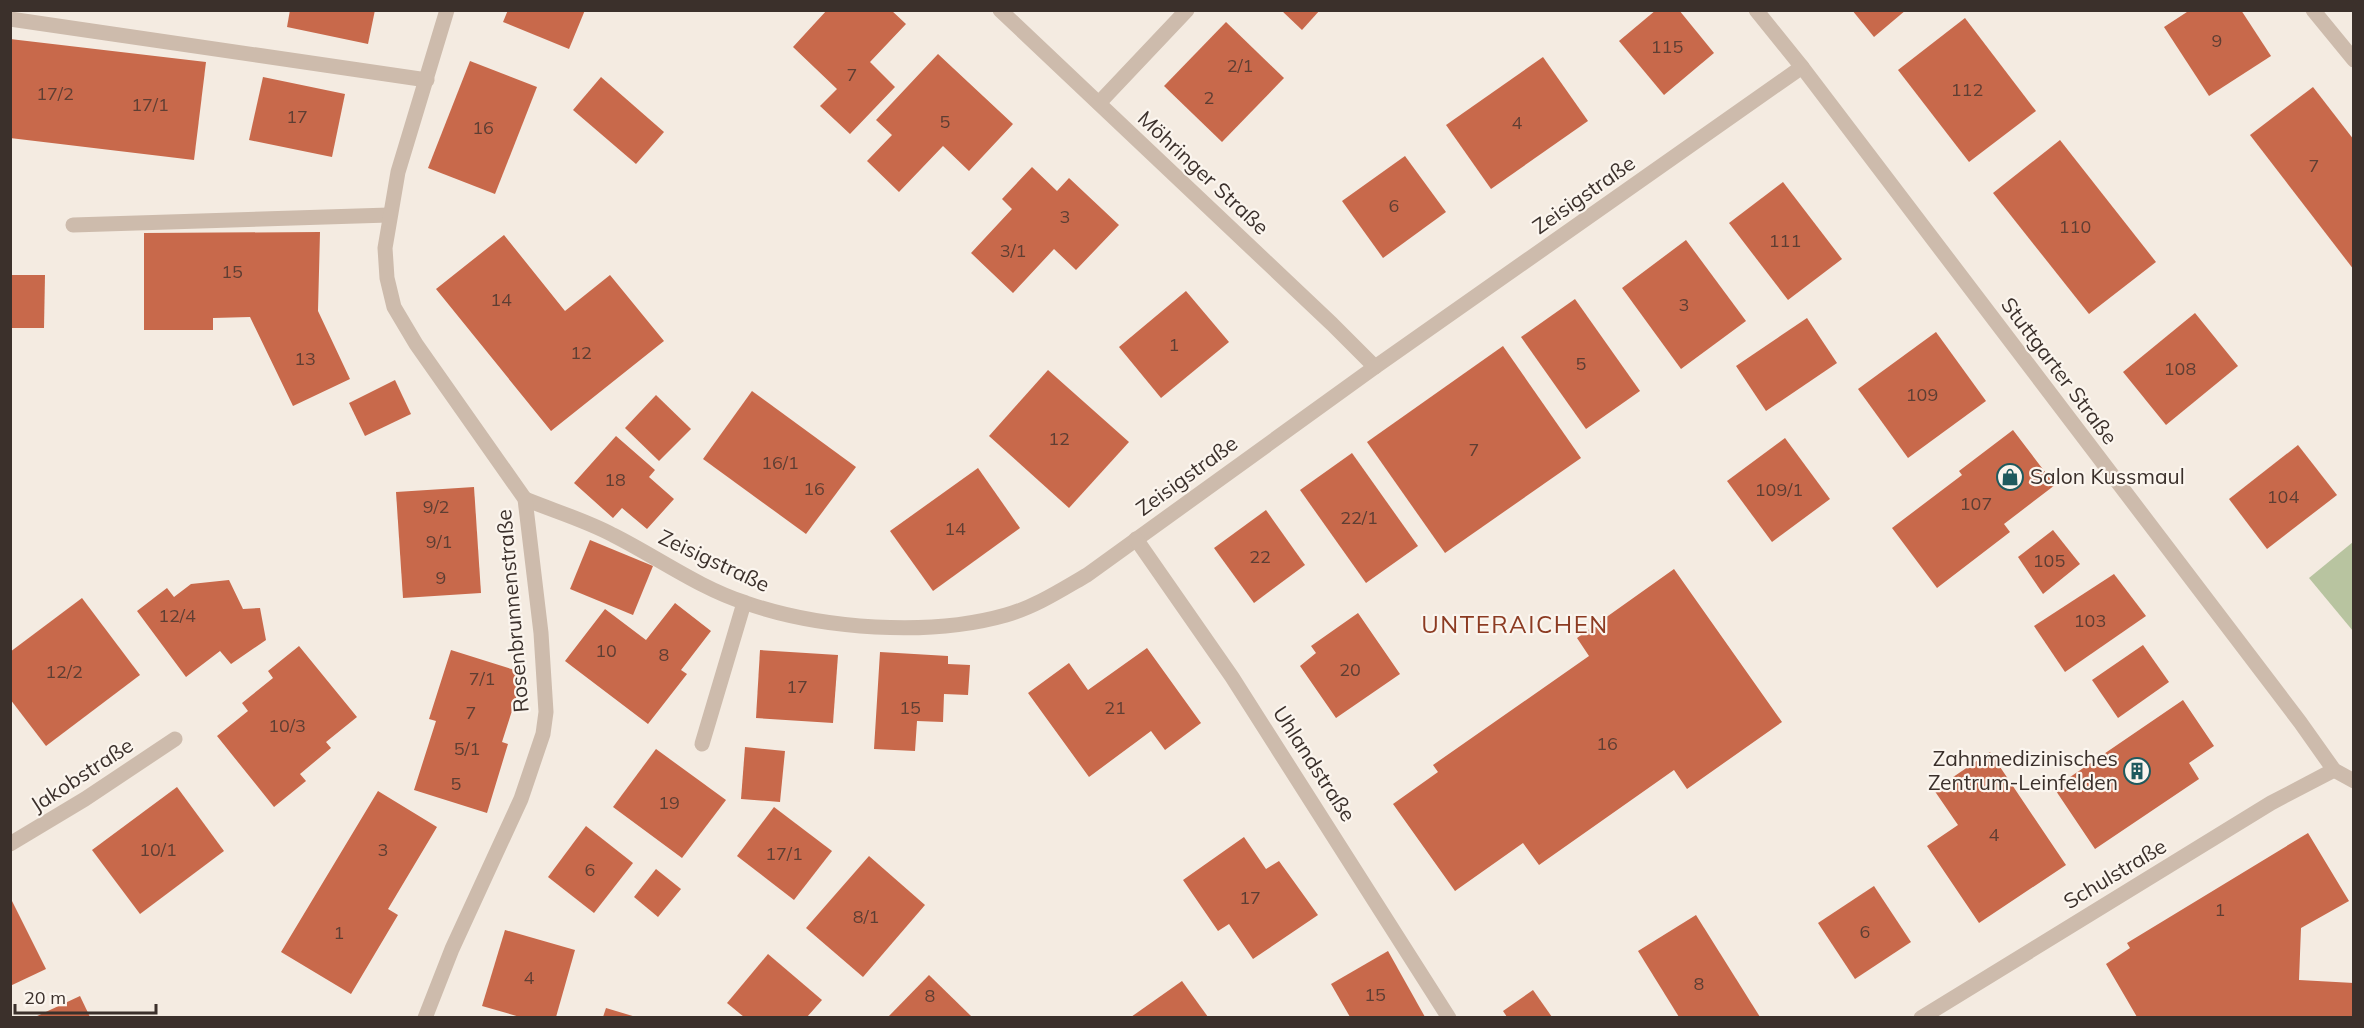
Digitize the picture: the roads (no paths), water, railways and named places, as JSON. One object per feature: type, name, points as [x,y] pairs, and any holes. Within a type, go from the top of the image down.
[{"type":"street","name":"Rosenbrunnenstraße","points":[[426,1017],[452,949],[521,799],[543,734],[546,712],[542,644],[525,498],[422,353],[394,307],[386,268],[385,248],[389,215],[398,172],[447,10]]},
{"type":"street","name":"Möhringer Straße","points":[[1000,10],[1375,367]]},
{"type":"street","points":[[1099,103],[1187,10]]},
{"type":"street","name":"Stuttgarter Straße","points":[[1756,10],[1802,67],[2334,770],[2354,781]]},
{"type":"street","points":[[2313,10],[2354,60]]},
{"type":"street","points":[[10,19],[427,80]]},
{"type":"street","name":"Zeisigstraße","points":[[525,498],[610,533],[744,603],[800,619],[850,625],[908,627],[959,623],[1006,615],[1045,599],[1087,575],[1375,367],[1802,67]]},
{"type":"street","points":[[73,225],[389,215]]},
{"type":"street","name":"Uhlandstraße","points":[[1136,539],[1303,785],[1449,1017]]},
{"type":"street","points":[[702,744],[744,603]]},
{"type":"street","name":"Jakobstraße","points":[[10,844],[85,799],[175,739]]},
{"type":"street","name":"Schulstraße","points":[[1921,1017],[2271,803],[2334,770]]},
{"type":"place","name":"Salon Kussmaul","points":[[2010,477]]},
{"type":"place","name":"Zahnmedizinisches Zentrum-Leinfelden","points":[[2137,771]]},
{"type":"district","name":"UNTERAICHEN","points":[[1515,625]]}]
